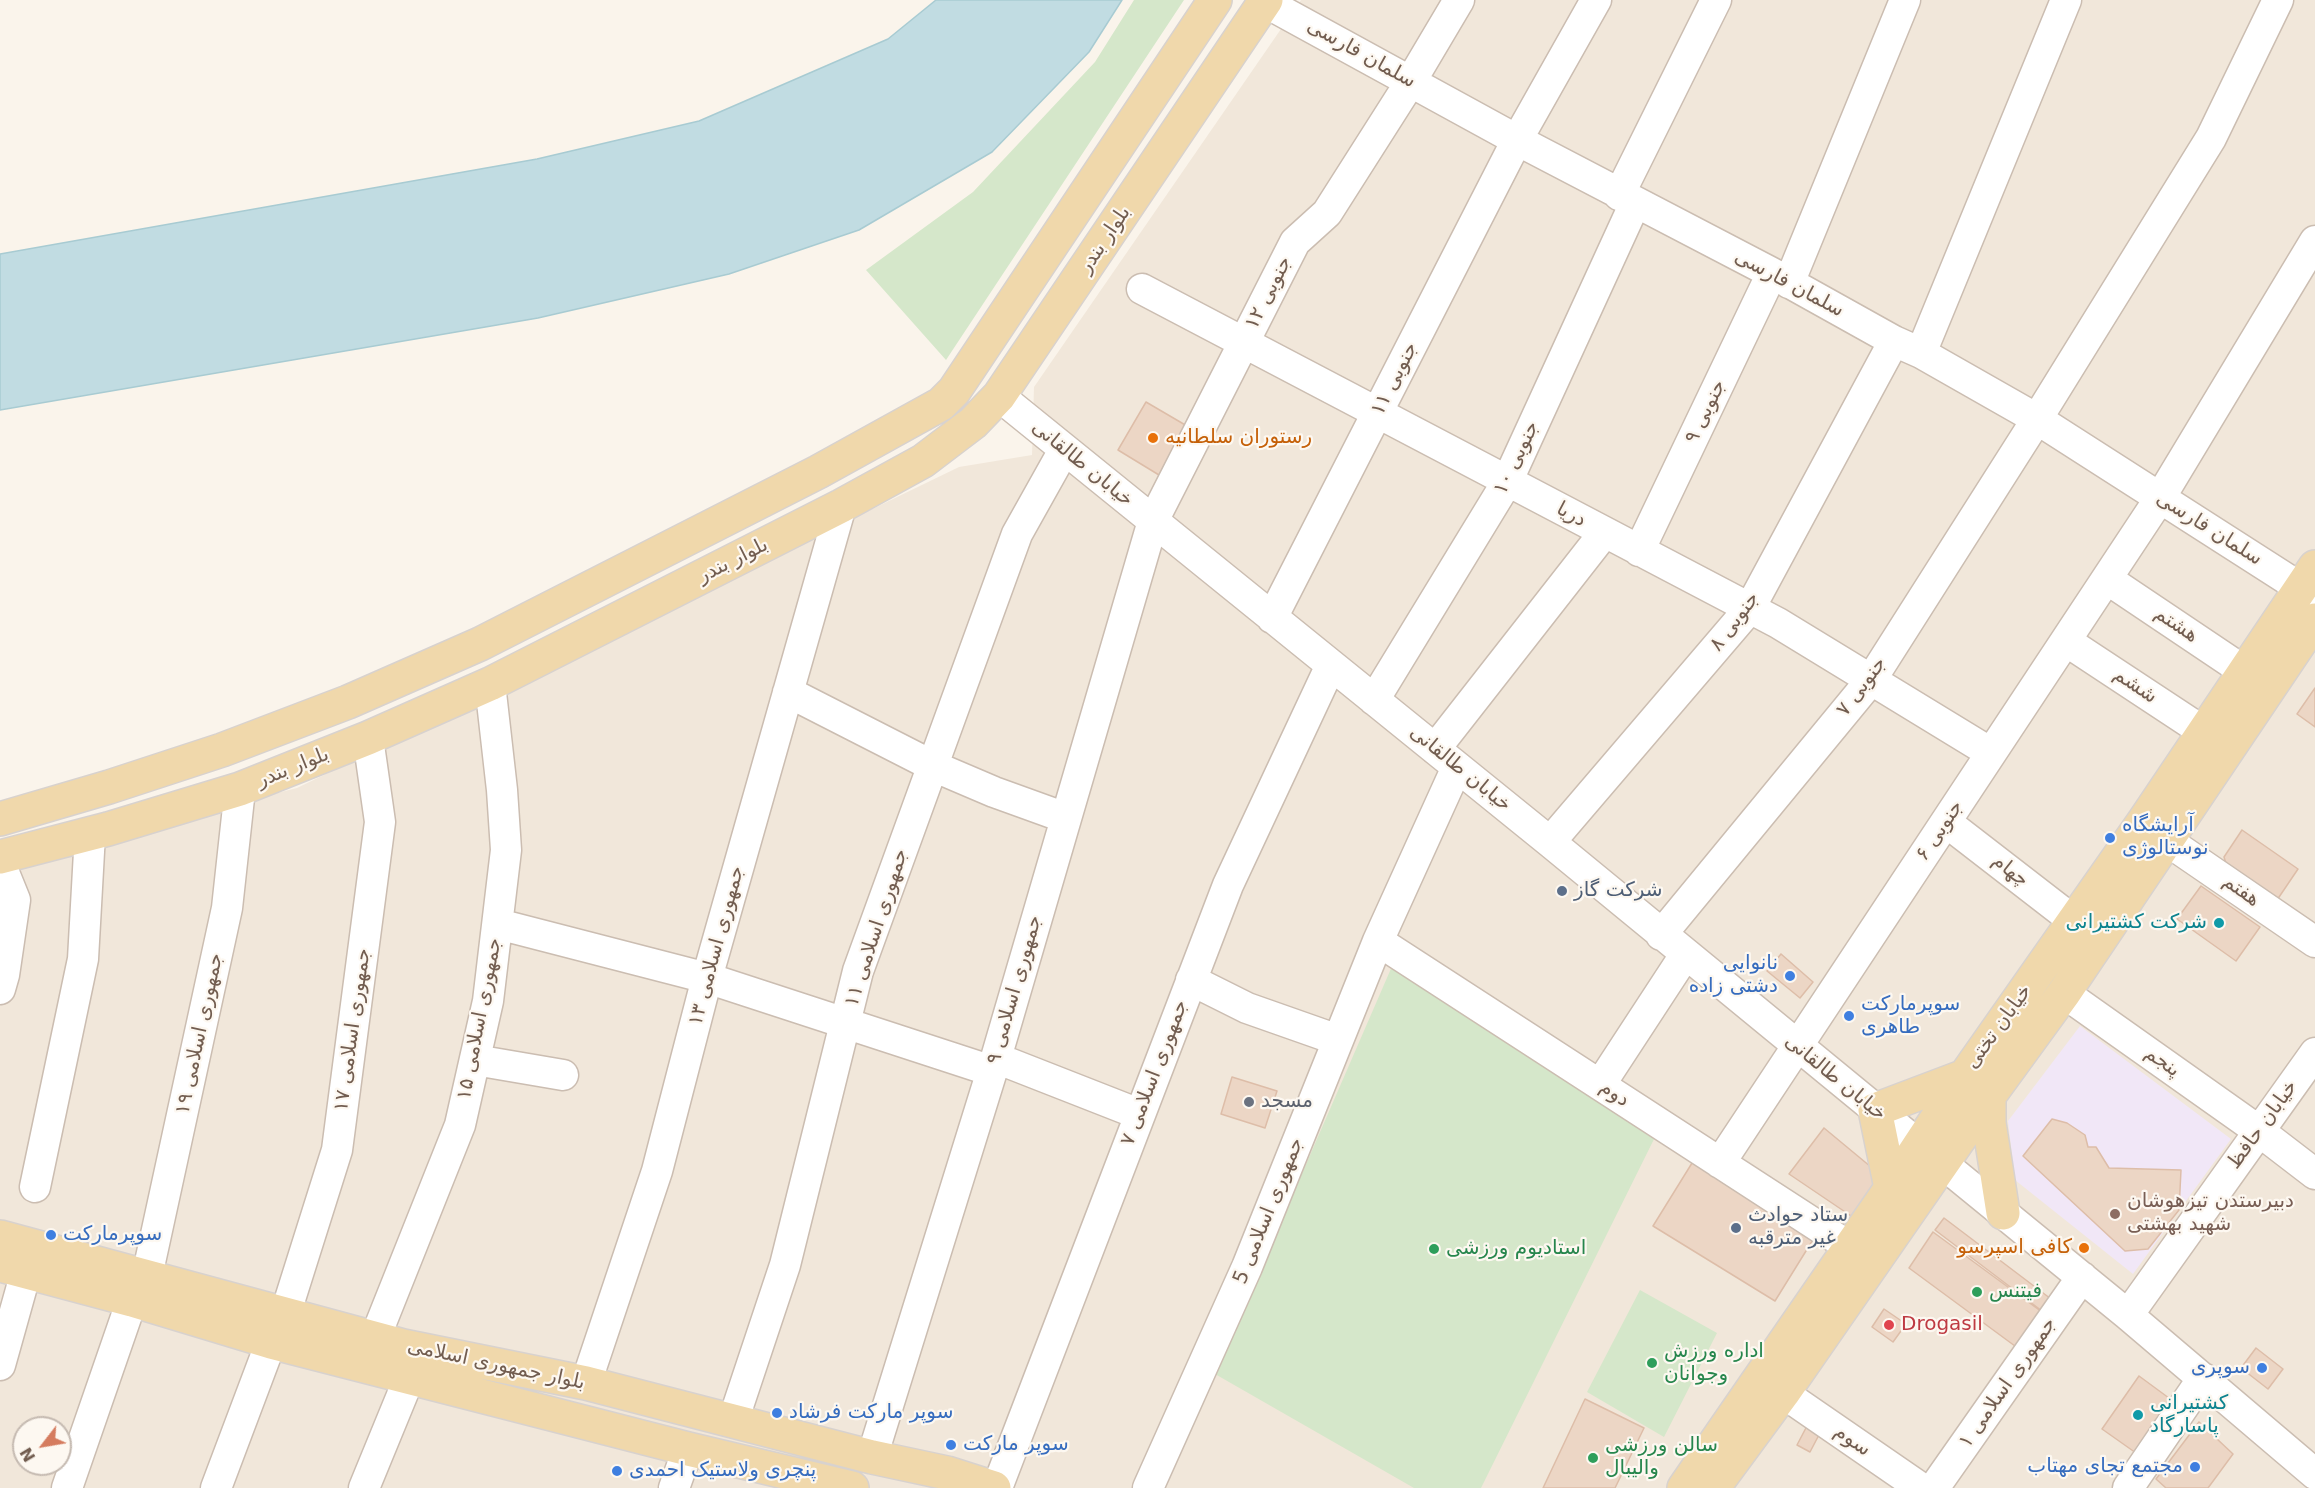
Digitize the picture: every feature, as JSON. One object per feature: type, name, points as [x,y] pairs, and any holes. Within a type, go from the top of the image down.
[{"type":"main road","name":"بلوار بندر","points":[[0,819],[222,750],[348,702],[458,654],[818,472],[941,404],[960,381],[1215,0]]},
{"type":"main road","name":"بلوار بندر","points":[[0,857],[90,834],[240,789],[368,738],[490,684],[841,506],[923,460],[973,423],[999,396],[1265,1]]},
{"type":"main road","name":"خیابان تختی","points":[[1713,1488],[1783,1393],[1931,1154],[1977,1086],[2074,921],[2244,671],[2310,584]]},
{"type":"main road","name":"خیابان تختی","points":[[1977,1086],[2064,993],[2315,620]]},
{"type":"main road","points":[[1891,1188],[1875,1110],[1977,1086],[1989,1124],[2003,1213]]},
{"type":"main road","name":"خیابان تختی","points":[[1684,1488],[1891,1188],[1931,1154]]},
{"type":"main road","name":"بلوار جمهوری اسلامی","points":[[0,1237],[139,1288],[278,1328],[410,1376],[835,1486]]},
{"type":"main road","name":"بلوار جمهوری اسلامی","points":[[13,1268],[139,1288]]},
{"type":"main road","name":"بلوار جمهوری اسلامی","points":[[278,1328],[375,1338],[586,1383],[872,1457],[947,1473],[995,1488]]},
{"type":"street","name":"۱۲ جنوبی","points":[[1153,522],[1295,242],[1327,213],[1411,81],[1459,0]]},
{"type":"street","name":"۱۱ جنوبی","points":[[1272,618],[1517,140],[1596,0]]},
{"type":"street","name":"۱۰ جنوبی","points":[[1374,700],[1507,482],[1627,199],[1716,0]]},
{"type":"street","name":"۹ جنوبی","points":[[1640,551],[1780,278],[1905,0]]},
{"type":"street","points":[[1921,353],[2066,0]]},
{"type":"street","name":"۷ جنوبی","points":[[1661,935],[1871,680],[2037,419],[2211,138],[2278,0]]},
{"type":"street","name":"سلمان فارسی","points":[[1265,1],[1517,140],[1780,278],[1894,341],[1921,353],[2037,419],[2160,498],[2310,584]]},
{"type":"street","name":"۶ جنوبی","points":[[1720,1163],[2160,498],[2315,241]]},
{"type":"street","name":"دریا","points":[[1142,289],[1750,608],[1991,753]]},
{"type":"street","name":"۸ جنوبی","points":[[1550,842],[1750,608],[1894,341]]},
{"type":"street","name":"خیابان طالقانی","points":[[999,396],[2082,1277],[2315,1473]]},
{"type":"street","name":"جمهوری اسلامی ۱۱","points":[[733,1421],[785,1265],[858,971],[1017,534],[1064,450]]},
{"type":"street","name":"جمهوری اسلامی ۱۳","points":[[586,1383],[657,1171],[707,978],[841,506]]},
{"type":"street","name":"جمهوری اسلامی ۹","points":[[872,1457],[994,1064],[1153,522]]},
{"type":"street","points":[[1446,758],[1604,532]]},
{"type":"street","name":"هشتم","points":[[2107,579],[2244,671]]},
{"type":"street","name":"ششم","points":[[2066,640],[2204,732]]},
{"type":"street","name":"جمهوری اسلامی ۷","points":[[995,1488],[1228,885],[1331,665]]},
{"type":"street","name":"جمهوری اسلامی ۱۵","points":[[375,1338],[460,1125],[488,1001],[506,850],[490,684]]},
{"type":"street","points":[[788,692],[933,766],[994,792],[1066,818]]},
{"type":"street","name":"جمهوری اسلامی ۱۷","points":[[216,1488],[278,1328],[337,1150],[380,822],[368,738]]},
{"type":"street","name":"جمهوری اسلامی 5","points":[[1148,1488],[1247,1267],[1378,941],[1446,758]]},
{"type":"street","name":"جمهوری اسلامی ۱۹","points":[[67,1488],[139,1288],[227,908],[240,789]]},
{"type":"street","name":"چهام","points":[[1946,822],[2074,921]]},
{"type":"street","points":[[35,1187],[83,959],[90,834]]},
{"type":"street","name":"هفتم","points":[[2166,840],[2315,942]]},
{"type":"street","points":[[0,863],[15,900],[2,982]]},
{"type":"street","points":[[498,924],[707,978],[845,1023],[994,1064],[1139,1114]]},
{"type":"street","name":"دوم","points":[[1378,941],[1850,1247]]},
{"type":"street","points":[[1600,1085],[1685,955]]},
{"type":"street","points":[[1191,980],[1247,1008],[1338,1040]]},
{"type":"street","name":"پنجم","points":[[2064,993],[2259,1131],[2315,1174]]},
{"type":"street","name":"خیابان حافظ","points":[[2128,1315],[2315,1053]]},
{"type":"street","points":[[475,1060],[563,1075]]},
{"type":"street","points":[[0,1365],[13,1268]]},
{"type":"street","name":"جمهوری اسلامی ۱","points":[[1934,1488],[2082,1277]]},
{"type":"street","points":[[364,1488],[410,1376]]},
{"type":"street","points":[[2128,1488],[2203,1378]]},
{"type":"street","name":"سوم","points":[[1783,1393],[1921,1488]]},
{"type":"street","points":[[674,1488],[688,1449]]},
{"type":"shaded area","points":[[1301,0],[2315,0],[2315,1488],[0,1488],[0,862],[297,788],[959,467],[1032,455],[1034,387]]},
{"type":"shaded area","points":[[2080,1026],[2231,1139],[2133,1274],[2015,1180],[2008,1121]]},
{"type":"green space","points":[[1134,0],[1184,0],[946,360],[866,270],[973,192],[1095,62]]},
{"type":"green space","name":"استادیوم ورزشی","points":[[1393,964],[1661,1125],[1481,1488],[1414,1488],[1215,1374]]},
{"type":"green space","name":"اداره ورزش وجوانان","points":[[1640,1290],[1717,1333],[1664,1437],[1587,1392]]},
{"type":"water","points":[[936,0],[1122,0],[1089,52],[992,152],[859,230],[729,274],[538,318],[0,410],[0,254],[537,159],[699,121],[888,39]]},
{"type":"building","name":"رستوران سلطانیه","points":[[1146,402],[1187,426],[1159,475],[1118,450]]},
{"type":"building","points":[[2315,688],[2315,727],[2297,714]]},
{"type":"building","points":[[2242,830],[2298,869],[2275,903],[2228,870],[2224,857]]},
{"type":"building","name":"شرکت کشتیرانی","points":[[2201,886],[2260,927],[2236,961],[2177,919]]},
{"type":"building","name":"نانوایی دشتی زاده","points":[[1781,954],[1813,982],[1800,998],[1767,971]]},
{"type":"building","name":"مسجد","points":[[1232,1077],[1277,1091],[1265,1128],[1221,1114]]},
{"type":"building","points":[[2052,1119],[2067,1123],[2085,1135],[2088,1147],[2096,1147],[2109,1168],[2181,1170],[2179,1210],[2148,1249],[2125,1251],[2023,1156]]},
{"type":"building","points":[[1824,1128],[1871,1167],[1879,1187],[1863,1224],[1789,1174]]},
{"type":"building","name":"ستاد حوادث غیر مترقبه","points":[[1697,1155],[1819,1230],[1775,1301],[1653,1226]]},
{"type":"building","points":[[1944,1218],[2055,1302],[2046,1314],[1935,1230]]},
{"type":"building","name":"فیتنس","points":[[1933,1232],[2046,1315],[2019,1349],[1909,1268]]},
{"type":"building","name":"Drogasil","points":[[1884,1309],[1906,1324],[1893,1342],[1872,1327]]},
{"type":"building","name":"سوپری","points":[[2256,1348],[2283,1369],[2268,1389],[2241,1368]]},
{"type":"building","name":"کشتیرانی پاسارگاد","points":[[2139,1376],[2173,1401],[2136,1453],[2102,1429]]},
{"type":"building","name":"سالن ورزشی والیبال","points":[[1585,1399],[1644,1428],[1615,1488],[1543,1488]]},
{"type":"building","name":"مجتمع تجای مهتاب","points":[[2199,1422],[2233,1454],[2208,1488],[2166,1488],[2156,1479]]},
{"type":"building","points":[[1808,1424],[1821,1431],[1810,1452],[1797,1445]]},
{"type":"place","name":"رستوران سلطانیه","points":[[1153,438]]},
{"type":"place","name":"آرایشگاه نوستالوژی","points":[[2110,838]]},
{"type":"place","name":"شرکت گاز","points":[[1562,891]]},
{"type":"place","name":"شرکت کشتیرانی","points":[[2219,923]]},
{"type":"place","name":"نانوایی دشتی زاده","points":[[1790,976]]},
{"type":"place","name":"سوپرمارکت طاهری","points":[[1849,1016]]},
{"type":"place","name":"مسجد","points":[[1249,1102]]},
{"type":"place","name":"دبیرستدن تیزهوشان شهید بهشتی","points":[[2115,1214]]},
{"type":"place","name":"ستاد حوادث غیر مترقبه","points":[[1736,1228]]},
{"type":"place","name":"سوپرمارکت","points":[[51,1235]]},
{"type":"place","name":"کافی اسپرسو","points":[[2084,1248]]},
{"type":"place","name":"استادیوم ورزشی","points":[[1434,1249]]},
{"type":"place","name":"فیتنس","points":[[1977,1292]]},
{"type":"place","name":"Drogasil","points":[[1889,1325]]},
{"type":"place","name":"اداره ورزش وجوانان","points":[[1652,1363]]},
{"type":"place","name":"سوپری","points":[[2262,1368]]},
{"type":"place","name":"سوپر مارکت فرشاد","points":[[777,1413]]},
{"type":"place","name":"کشتیرانی پاسارگاد","points":[[2138,1415]]},
{"type":"place","name":"سوپر مارکت","points":[[951,1445]]},
{"type":"place","name":"سالن ورزشی والیبال","points":[[1593,1458]]},
{"type":"place","name":"مجتمع تجای مهتاب","points":[[2195,1467]]},
{"type":"place","name":"پنچری ولاستیک احمدی","points":[[617,1471]]}]
